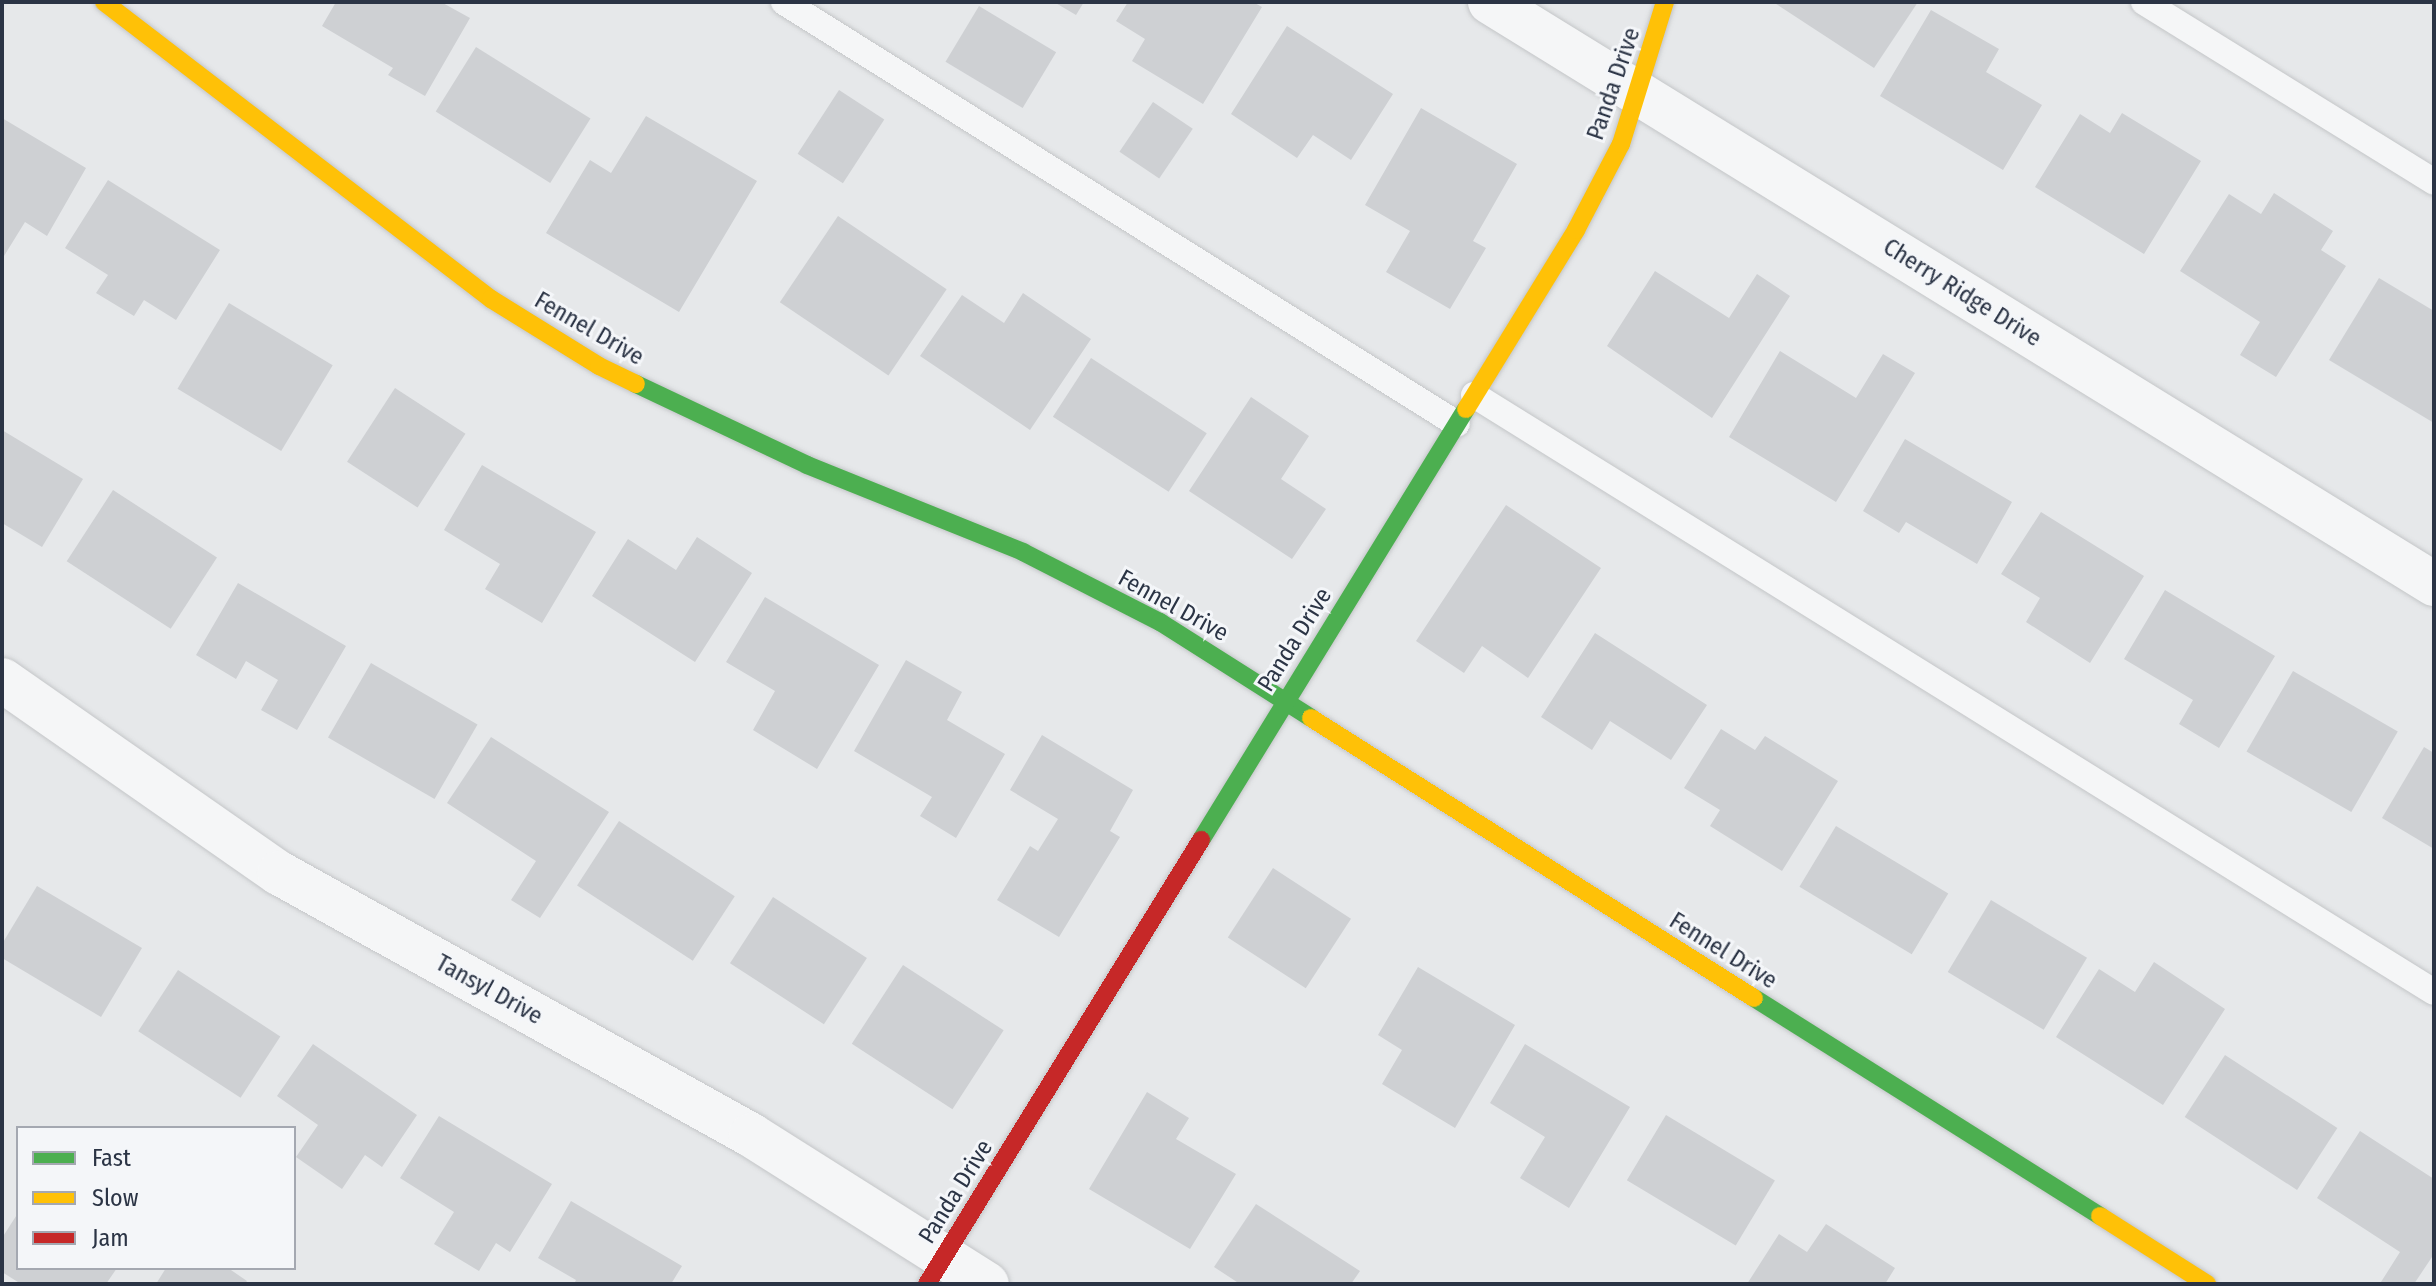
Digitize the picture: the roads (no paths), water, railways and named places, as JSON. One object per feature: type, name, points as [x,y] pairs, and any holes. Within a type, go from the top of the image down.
[{"type":"street","name":"Fennel Drive","points":[[104,2],[491,299],[599,366],[807,465],[1023,552],[1160,622],[1286,700],[1375,761],[2207,1284]]},
{"type":"street","name":"Cherry Ridge Drive","points":[[1490,2],[2434,584]]},
{"type":"street","name":"Panda Drive","points":[[935,1270],[1576,230],[1621,144],[1665,2]]},
{"type":"street","name":"Tansyl Drive","points":[[2,680],[279,873],[751,1135],[935,1270],[987,1284]]},
{"type":"lane","points":[[784,2],[1457,424]]},
{"type":"lane","points":[[2144,2],[2434,182]]},
{"type":"lane","points":[[1474,395],[2434,992]]}]
